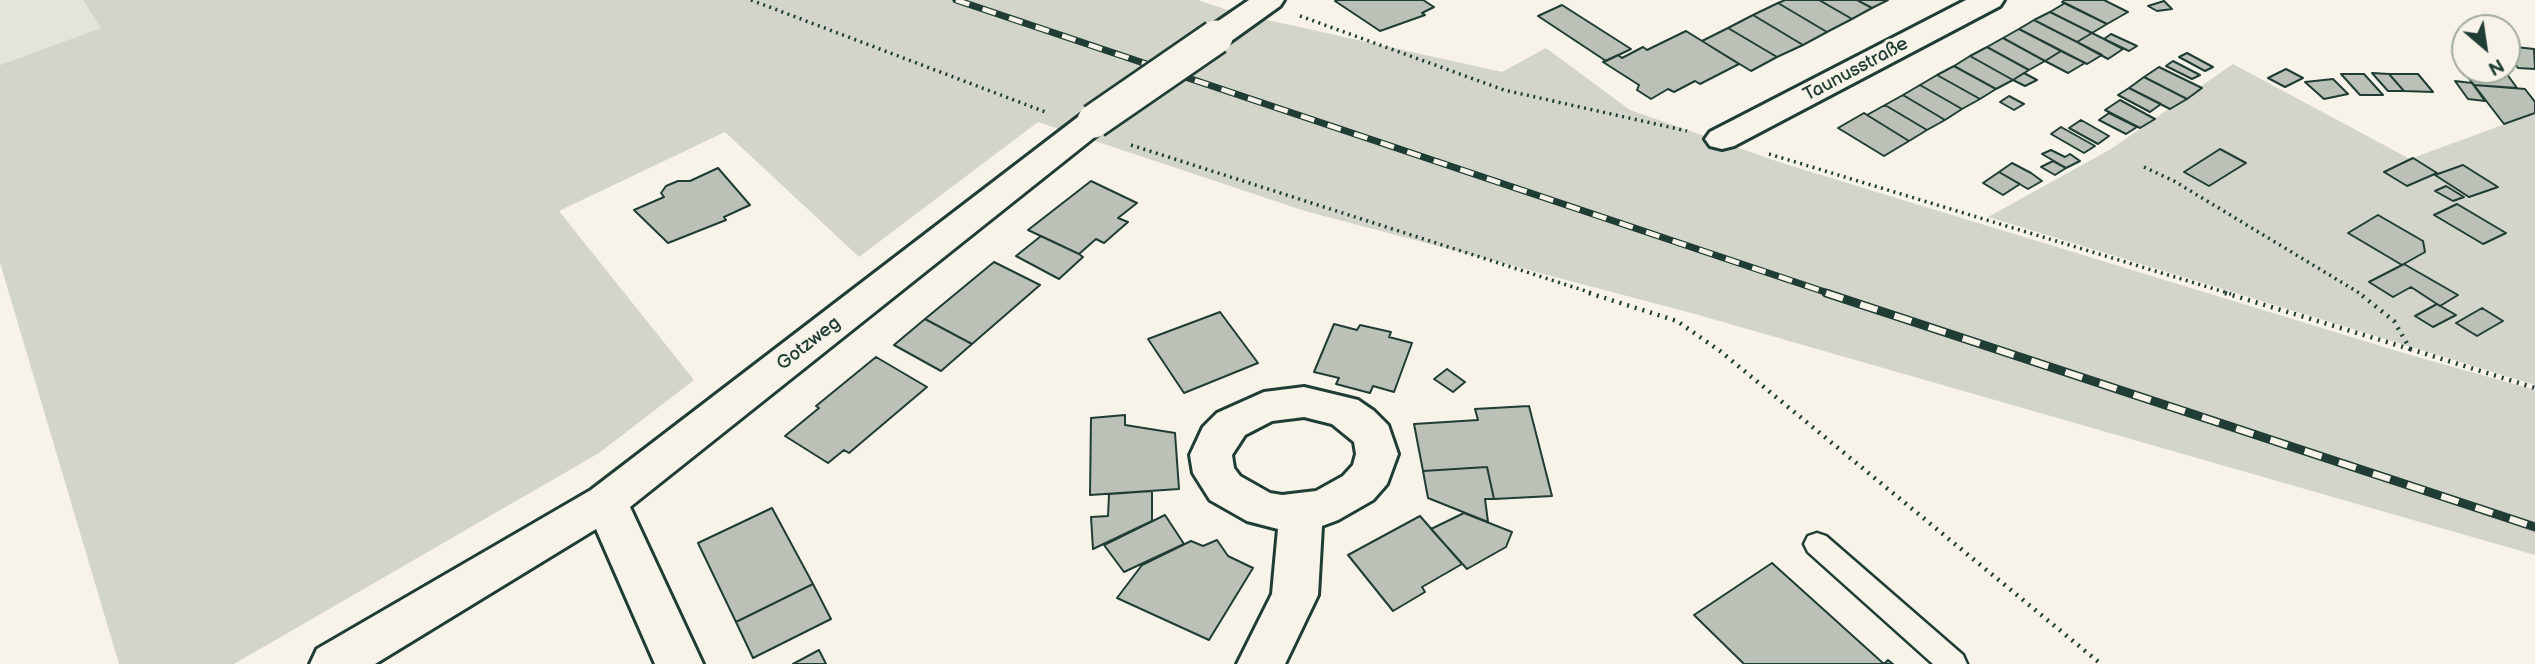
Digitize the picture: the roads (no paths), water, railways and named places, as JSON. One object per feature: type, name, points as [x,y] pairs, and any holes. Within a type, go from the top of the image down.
[{"type":"street","name":"Taunusstraße","points":[[1722,139],[1989,0]]},
{"type":"street","name":"Gotzweg","points":[[334,664],[606,502],[1088,125],[1266,2]]},
{"type":"street","points":[[606,502],[679,664]]},
{"type":"street","points":[[1261,664],[1295,595],[1301,511]]},
{"type":"lane","points":[[1817,544],[1953,664]]},
{"type":"railway","points":[[956,0],[1831,294]]},
{"type":"railway","points":[[1826,293],[2535,527]]}]
